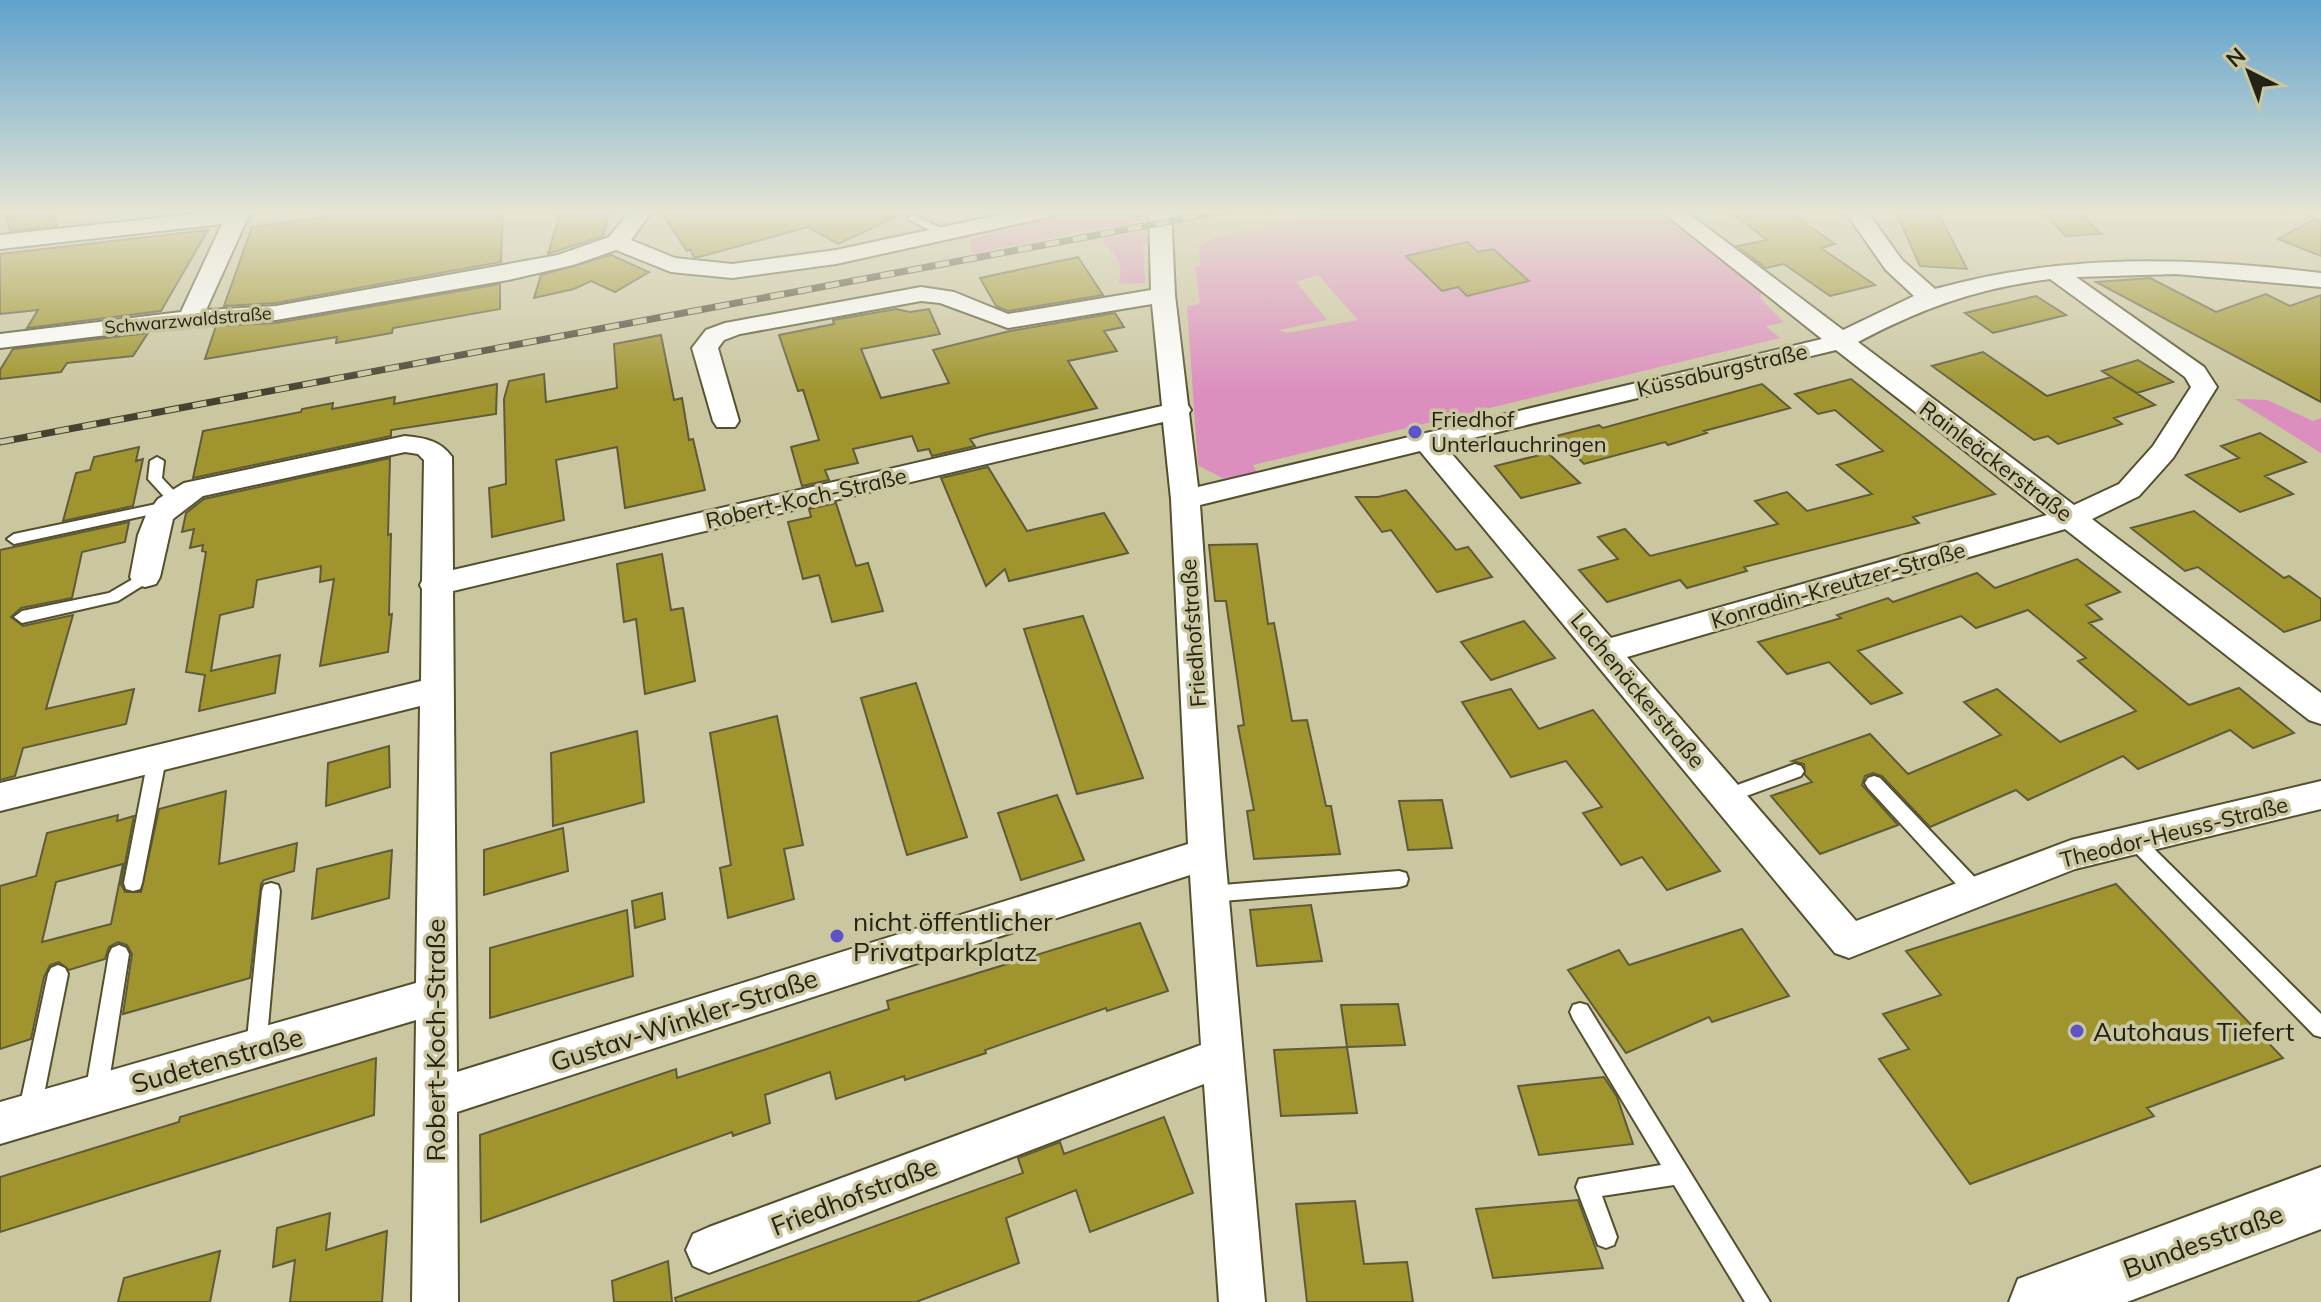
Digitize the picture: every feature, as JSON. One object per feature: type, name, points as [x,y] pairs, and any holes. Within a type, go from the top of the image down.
[{"type":"main road","name":"Bundesstraße","points":[[2041,1302],[2321,1198]]},
{"type":"street","points":[[190,318],[212,271]]},
{"type":"street","name":"Schwarzwaldstraße","points":[[0,341],[190,318],[276,313],[518,271]]},
{"type":"street","name":"Friedhofstraße","points":[[1162,271],[1185,499],[1207,854],[1242,1302]]},
{"type":"street","name":"Rainleäckerstraße","points":[[1748,271],[2321,711]]},
{"type":"street","points":[[1900,271],[1930,297]]},
{"type":"street","name":"Konradin-Kreutzer-Straße","points":[[1606,651],[2071,518],[2129,490],[2163,452],[2204,387],[2195,372],[2053,271]]},
{"type":"street","name":"Küssaburgstraße","points":[[1185,499],[1839,342],[1930,297],[1996,279],[2066,271]]},
{"type":"street","name":"Küssaburgstraße","points":[[2188,271],[2321,280]]},
{"type":"street","points":[[726,421],[705,348],[715,335],[734,328],[921,294],[941,293],[988,317],[1008,321],[1163,295]]},
{"type":"street","name":"Robert-Koch-Straße","points":[[435,585],[1178,410]]},
{"type":"street","name":"Lachenäckerstraße","points":[[1426,441],[1849,941]]},
{"type":"street","name":"Robert-Koch-Straße","points":[[170,503],[194,489],[405,444],[426,447],[438,457],[435,585],[435,1302]]},
{"type":"street","points":[[145,577],[159,513],[170,503]]},
{"type":"street","points":[[0,797],[435,690]]},
{"type":"street","name":"Theodor-Heuss-Straße","points":[[1849,941],[2071,855],[2321,795]]},
{"type":"street","name":"Gustav-Winkler-Straße","points":[[435,1099],[1207,854]]},
{"type":"street","name":"Sudetenstraße","points":[[14,1119],[434,996]]},
{"type":"street","name":"Friedhofstraße","points":[[709,1250],[1223,1057]]},
{"type":"lane","points":[[14,539],[170,503],[155,479],[157,461]]},
{"type":"lane","points":[[22,617],[113,597],[145,577]]},
{"type":"lane","points":[[133,883],[157,759]]},
{"type":"lane","points":[[1727,796],[1795,771]]},
{"type":"lane","points":[[1874,783],[1976,892]]},
{"type":"lane","points":[[2134,840],[2321,1028]]},
{"type":"lane","points":[[1210,894],[1399,879]]},
{"type":"lane","points":[[256,1049],[271,891]]},
{"type":"lane","points":[[96,1095],[119,954]]},
{"type":"lane","points":[[14,1119],[58,974]]},
{"type":"lane","points":[[1580,1012],[1758,1302]]},
{"type":"lane","points":[[1606,1237],[1587,1187],[1679,1173]]},
{"type":"shaded area","points":[[1121,271],[1144,271],[1145,283],[1118,284]]},
{"type":"shaded area","points":[[1196,271],[1734,271],[1762,292],[1760,298],[1784,322],[1766,326],[1780,338],[1253,465],[1259,477],[1222,478],[1198,465],[1187,307],[1200,303]],"holes":[[[1318,275],[1358,320],[1287,333],[1279,330],[1327,320],[1296,282]]]},
{"type":"shaded area","points":[[2235,399],[2267,400],[2313,421],[2321,418],[2321,453]]},
{"type":"building","points":[[0,271],[184,271],[161,311],[27,328],[38,310],[0,314]]},
{"type":"building","points":[[236,271],[453,271],[276,303],[224,306]]},
{"type":"building","points":[[556,271],[649,272],[615,292],[591,281],[574,289],[534,298],[541,275]]},
{"type":"building","points":[[1014,271],[1087,271],[1103,295],[1008,311],[996,306],[980,278]]},
{"type":"building","points":[[1421,271],[1517,271],[1529,281],[1467,296],[1458,287],[1442,291]]},
{"type":"building","points":[[1794,271],[1854,271],[1875,285],[1830,296]]},
{"type":"building","points":[[2150,278],[2216,312],[2266,294],[2290,306],[2321,295],[2321,402],[2096,282]]},
{"type":"building","points":[[500,284],[500,309],[393,328],[392,333],[336,343],[337,337],[205,359],[216,326],[276,323]]},
{"type":"building","points":[[2036,296],[2066,315],[1993,333],[1965,313]]},
{"type":"building","points":[[896,309],[910,312],[929,309],[940,334],[861,349],[881,398],[949,383],[933,350],[1010,331],[1115,313],[1124,327],[1104,331],[1117,351],[1068,361],[1097,408],[970,439],[975,446],[932,456],[929,449],[918,451],[912,436],[853,449],[858,463],[825,470],[829,480],[802,486],[791,447],[819,440],[803,390],[798,391],[779,335],[834,324],[833,320]]},
{"type":"building","points":[[148,333],[133,356],[67,363],[61,372],[0,379],[0,370],[13,349]]},
{"type":"building","points":[[661,335],[674,400],[682,398],[689,440],[693,439],[705,490],[625,508],[617,447],[556,460],[564,520],[492,537],[489,488],[506,484],[504,399],[509,381],[544,374],[546,402],[617,388],[614,344]]},
{"type":"building","points":[[1983,352],[2047,396],[2111,377],[2155,405],[2114,418],[2122,424],[2058,444],[2048,436],[2034,440],[1932,366]]},
{"type":"building","points":[[2138,360],[2173,382],[2137,393],[2102,371]]},
{"type":"building","points":[[1851,379],[1995,494],[1913,517],[1919,523],[1744,567],[1747,571],[1687,588],[1680,580],[1607,602],[1579,570],[1618,559],[1598,537],[1625,529],[1650,556],[1778,524],[1755,501],[1787,492],[1807,511],[1872,494],[1837,465],[1883,451],[1835,410],[1818,414],[1795,394]]},
{"type":"building","points":[[497,384],[496,414],[391,430],[391,436],[193,478],[203,431],[333,403],[332,409],[395,397],[394,404]]},
{"type":"building","points":[[1762,384],[1790,408],[1704,431],[1707,433],[1668,445],[1665,442],[1584,464],[1556,436],[1599,425],[1603,428]]},
{"type":"building","points":[[2260,433],[2306,462],[2265,476],[2293,494],[2240,512],[2186,475],[2239,458],[2221,446]]},
{"type":"building","points":[[139,447],[136,461],[143,459],[133,506],[63,521],[76,473],[90,470],[94,457]]},
{"type":"building","points":[[1548,453],[1580,483],[1521,498],[1495,466]]},
{"type":"building","points":[[390,458],[389,615],[392,614],[388,652],[320,666],[334,579],[320,582],[321,566],[257,580],[253,607],[220,615],[211,671],[280,655],[275,693],[199,711],[205,675],[186,672],[206,552],[202,551],[203,545],[190,548],[194,529],[182,532],[186,513],[204,499]]},
{"type":"building","points":[[988,467],[1027,531],[1104,513],[1128,553],[1009,581],[1005,569],[986,586],[941,478]]},
{"type":"building","points":[[1406,490],[1456,550],[1468,547],[1492,577],[1437,592],[1391,530],[1382,532],[1356,497],[1378,497]]},
{"type":"building","points":[[836,503],[856,566],[868,563],[883,611],[832,622],[819,575],[803,579],[788,522],[811,517],[809,509]]},
{"type":"building","points":[[2194,511],[2284,578],[2289,576],[2321,599],[2321,620],[2284,632],[2198,567],[2185,571],[2131,528]]},
{"type":"building","points":[[129,522],[125,542],[82,552],[72,598],[21,608],[11,617],[23,626],[73,615],[46,709],[134,689],[126,724],[23,748],[15,776],[0,780],[0,550]]},
{"type":"building","points":[[1257,544],[1268,624],[1274,623],[1292,721],[1307,720],[1326,806],[1331,806],[1340,854],[1254,859],[1247,811],[1254,810],[1238,726],[1244,725],[1226,601],[1215,601],[1209,545]]},
{"type":"building","points":[[662,554],[671,610],[683,608],[695,681],[645,694],[636,619],[624,622],[617,564]]},
{"type":"building","points":[[2077,559],[2120,592],[2086,605],[2102,619],[2089,623],[2189,705],[2239,688],[2294,733],[2253,748],[2230,730],[2138,769],[2123,756],[2028,800],[2016,790],[1930,827],[1882,776],[1873,773],[1865,776],[1862,785],[1898,825],[1820,854],[1771,796],[1812,782],[1805,775],[1804,764],[1792,761],[1870,734],[1908,774],[2001,735],[1964,702],[1997,689],[2060,742],[2136,711],[2078,661],[2086,658],[2028,610],[1976,628],[1961,616],[1858,651],[1902,693],[1871,704],[1829,662],[1787,674],[1758,642],[1841,618],[1837,615],[1888,598],[1893,602],[1977,573],[1995,588]]},
{"type":"building","points":[[1083,616],[1143,778],[1077,794],[1024,629]]},
{"type":"building","points":[[1524,621],[1555,658],[1491,680],[1461,642]]},
{"type":"building","points":[[916,683],[967,837],[907,855],[861,698]]},
{"type":"building","points":[[1511,689],[1539,729],[1593,710],[1720,871],[1667,890],[1642,857],[1621,865],[1583,813],[1602,807],[1566,761],[1511,777],[1462,702]]},
{"type":"building","points":[[777,716],[803,845],[784,849],[794,899],[728,918],[720,868],[731,865],[710,733]]},
{"type":"building","points":[[637,731],[644,802],[553,826],[551,753]]},
{"type":"building","points":[[389,746],[390,787],[326,806],[328,763]]},
{"type":"building","points":[[226,791],[219,864],[297,843],[294,871],[264,880],[261,884],[250,978],[123,1014],[132,954],[127,945],[118,942],[109,947],[105,959],[69,970],[59,962],[50,965],[44,977],[31,1039],[0,1049],[0,886],[36,876],[47,833],[118,815],[117,821],[134,816],[121,884],[125,892],[141,892],[159,809]],"holes":[[[123,864],[111,924],[42,942],[56,882]]]},
{"type":"building","points":[[1057,795],[1084,860],[1021,880],[998,813]]},
{"type":"building","points":[[1442,800],[1452,848],[1408,850],[1399,801]]},
{"type":"building","points":[[563,828],[568,871],[484,895],[484,850]]},
{"type":"building","points":[[392,850],[389,898],[312,919],[317,869]]},
{"type":"building","name":"Autohaus Tiefert","points":[[2116,884],[2283,1058],[2147,1108],[2154,1116],[1970,1184],[1879,1059],[1909,1049],[1883,1014],[1941,995],[1906,951]]},
{"type":"building","points":[[662,893],[665,919],[635,928],[632,901]]},
{"type":"building","points":[[1311,905],[1322,961],[1257,966],[1250,910]]},
{"type":"building","points":[[627,910],[633,976],[490,1018],[490,948]]},
{"type":"building","points":[[1140,923],[1168,991],[1107,1011],[1106,1008],[905,1080],[904,1076],[836,1099],[830,1072],[765,1095],[770,1123],[733,1136],[732,1132],[481,1222],[480,1135],[676,1069],[677,1078],[889,1009],[887,1001]]},
{"type":"building","points":[[1742,929],[1789,996],[1712,1022],[1709,1017],[1626,1053],[1568,970],[1619,950],[1629,965]]},
{"type":"building","points":[[1398,1004],[1405,1045],[1347,1047],[1341,1005]]},
{"type":"building","points":[[1347,1047],[1357,1113],[1281,1116],[1274,1050]]},
{"type":"building","points":[[376,1058],[374,1115],[0,1232],[0,1177],[179,1122],[180,1117]]},
{"type":"building","points":[[1604,1077],[1617,1097],[1633,1144],[1539,1155],[1518,1086]]},
{"type":"building","points":[[1164,1117],[1193,1193],[1090,1232],[1076,1190],[1006,1218],[1019,1263],[916,1302],[676,1302],[675,1298],[1023,1173],[1018,1158],[1060,1142],[1064,1154]]},
{"type":"building","points":[[1578,1200],[1603,1268],[1493,1278],[1476,1209]]},
{"type":"building","points":[[1355,1201],[1364,1264],[1407,1262],[1413,1302],[1307,1302],[1296,1204]]},
{"type":"building","points":[[330,1213],[326,1250],[387,1231],[382,1302],[290,1302],[295,1260],[273,1267],[277,1228]]},
{"type":"building","points":[[220,1251],[210,1302],[118,1302],[124,1278]]},
{"type":"building","points":[[668,1261],[672,1302],[614,1302],[612,1281]]},
{"type":"railway","points":[[0,442],[907,271]]},
{"type":"place","name":"Friedhof Unterlauchringen","points":[[1415,432]]},
{"type":"place","name":"nicht öffentlicher Privatparkplatz","points":[[837,936]]},
{"type":"place","name":"Autohaus Tiefert","points":[[2077,1031]]}]
